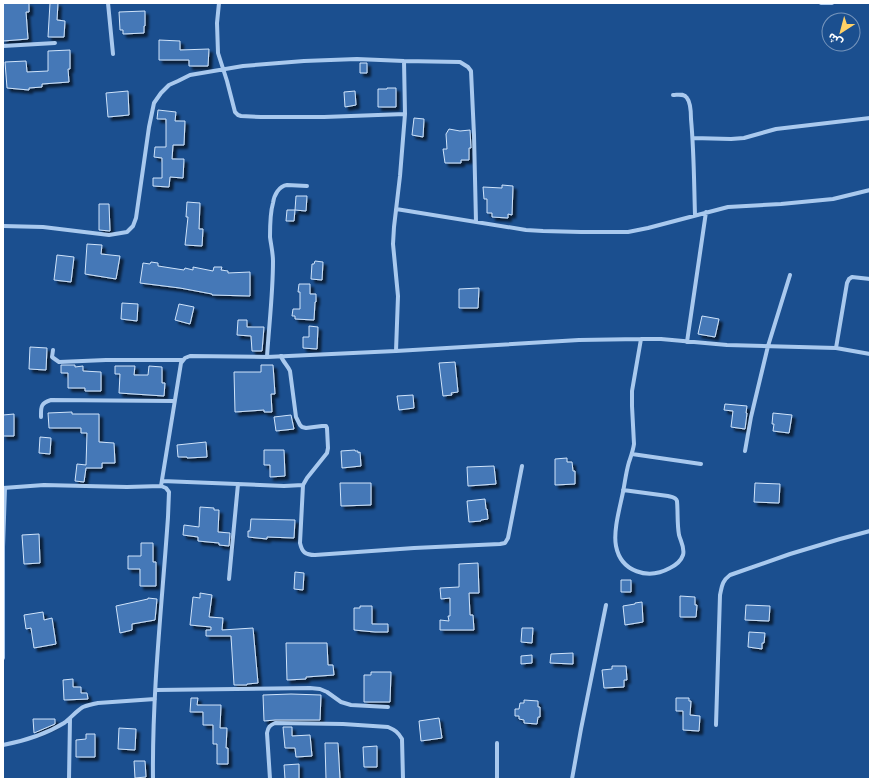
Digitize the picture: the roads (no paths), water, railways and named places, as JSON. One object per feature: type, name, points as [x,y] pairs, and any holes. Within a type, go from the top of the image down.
[{"type":"street","points":[[108,3],[113,54]]},
{"type":"street","points":[[219,3],[217,23],[218,53],[235,112],[238,115],[261,117],[324,117],[405,114]]},
{"type":"street","points":[[821,3],[832,3]]},
{"type":"street","points":[[3,46],[55,43]]},
{"type":"street","points":[[3,226],[43,227],[109,236],[127,232],[133,226],[136,218],[149,126],[154,103],[169,85],[190,75],[250,65],[336,59],[372,59],[404,62],[460,62],[468,67],[471,71],[476,222]]},
{"type":"street","points":[[396,351],[398,296],[393,244],[405,114],[404,62]]},
{"type":"street","points":[[673,95],[681,94],[685,96],[688,98],[690,105],[693,138],[695,215]]},
{"type":"street","points":[[693,138],[744,138],[776,129],[870,118]]},
{"type":"street","points":[[267,357],[273,260],[270,225],[272,203],[274,196],[284,185],[307,186]]},
{"type":"street","points":[[396,209],[543,231],[628,232],[654,227],[728,207],[833,199],[870,190]]},
{"type":"street","points":[[687,342],[706,212]]},
{"type":"street","points":[[745,451],[751,417],[768,346],[790,275]]},
{"type":"street","points":[[836,348],[847,283],[852,277],[870,278]]},
{"type":"street","points":[[624,490],[668,496],[676,499],[679,535],[684,549],[680,561],[674,566],[663,572],[638,572],[630,568],[620,559],[615,539],[618,513],[624,490],[628,463],[634,444],[632,391],[641,339]]},
{"type":"street","points":[[53,350],[52,357],[59,362],[106,360],[182,360],[190,356],[267,357],[579,340],[661,339],[727,345],[836,348],[870,354]]},
{"type":"street","points":[[281,356],[290,371],[296,417],[300,425],[306,428],[322,426],[326,426],[327,428],[327,453],[303,485],[300,543],[304,552],[309,555],[505,543],[508,538],[522,466]]},
{"type":"street","points":[[162,484],[174,401],[182,360]]},
{"type":"street","points":[[41,417],[41,407],[46,402],[51,400],[174,401]]},
{"type":"street","points":[[632,454],[701,464]]},
{"type":"street","points":[[3,658],[4,488],[44,485],[127,487],[162,484],[303,485]]},
{"type":"street","points":[[154,779],[153,750],[155,699],[169,497],[168,490],[162,484]]},
{"type":"street","points":[[229,579],[238,484]]},
{"type":"street","points":[[716,725],[720,595],[725,579],[730,575],[790,554],[870,531]]},
{"type":"street","points":[[572,779],[580,729],[606,605]]},
{"type":"street","points":[[156,690],[310,688],[320,689],[341,702],[351,705],[388,706]]},
{"type":"street","points":[[3,745],[29,738],[52,729],[65,722],[83,707],[98,702],[155,699]]},
{"type":"street","points":[[68,779],[70,718]]},
{"type":"street","points":[[270,779],[267,729],[275,723],[343,724],[388,727],[394,729],[402,739],[403,779]]},
{"type":"street","points":[[497,743],[497,779]]}]
